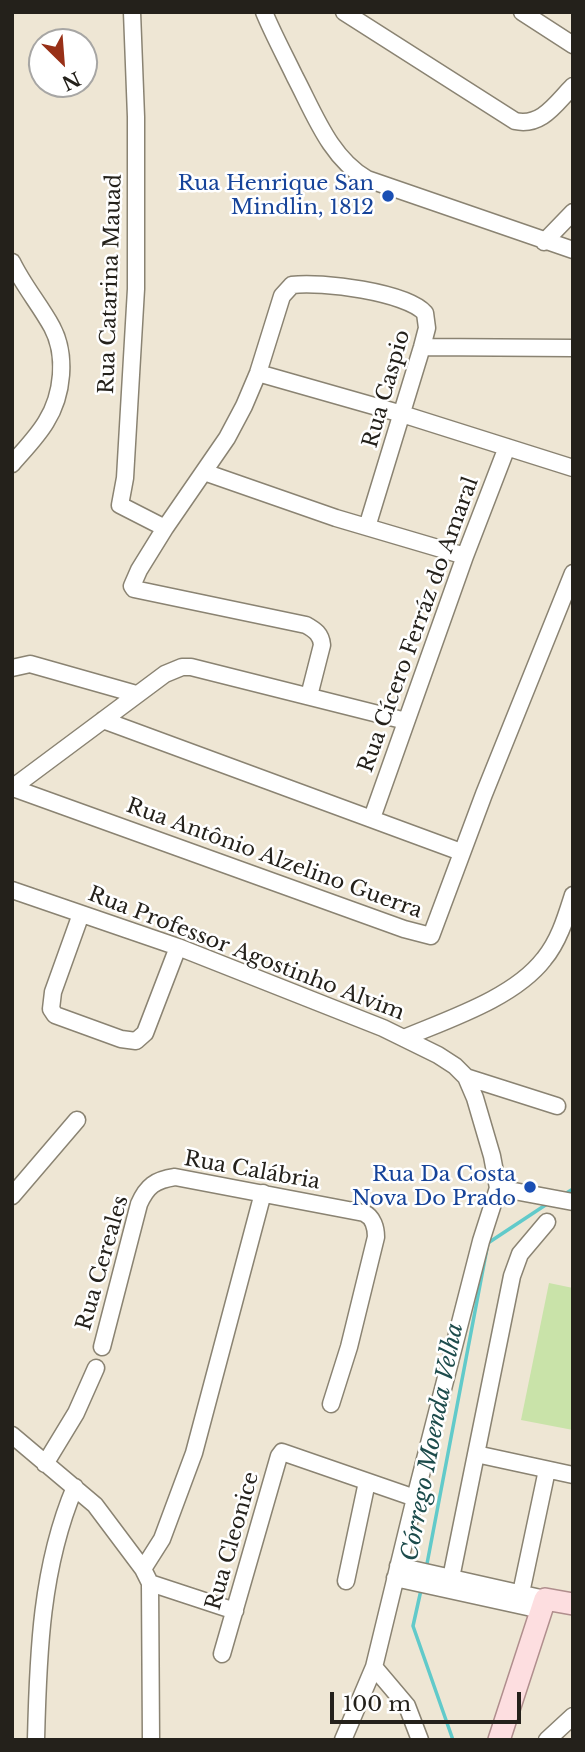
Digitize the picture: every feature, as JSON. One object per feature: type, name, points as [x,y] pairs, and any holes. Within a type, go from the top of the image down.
[{"type":"main road","points":[[499,1740],[557,1607]]},
{"type":"main road","points":[[513,1740],[557,1607]]},
{"type":"street","name":"Rua Catarina Mauad","points":[[132,12],[136,117],[136,289],[125,478],[120,505],[165,528]]},
{"type":"street","points":[[264,12],[319,123],[339,157],[354,172],[367,179],[573,250]]},
{"type":"street","points":[[344,12],[515,121],[524,123],[539,119],[573,86]]},
{"type":"street","points":[[522,12],[573,45]]},
{"type":"street","points":[[544,242],[573,212]]},
{"type":"street","points":[[12,262],[54,330],[59,344],[61,366],[52,412],[12,464]]},
{"type":"street","name":"Rua Caspio","points":[[258,373],[282,296],[292,285],[357,289],[413,304],[423,311],[427,321],[422,347],[367,527]]},
{"type":"street","points":[[422,347],[573,348]]},
{"type":"street","points":[[309,696],[322,645],[321,638],[306,625],[134,589],[132,583],[165,528],[227,438],[258,373],[402,414],[573,468]]},
{"type":"street","name":"Rua Cícero Ferráz do Amaral","points":[[372,818],[465,556],[507,447]]},
{"type":"street","points":[[204,472],[367,527],[465,556]]},
{"type":"street","name":"Rua Antônio Alzelino Guerra","points":[[13,788],[404,929],[431,936],[461,852],[573,573]]},
{"type":"street","points":[[12,668],[30,664],[136,694]]},
{"type":"street","points":[[13,788],[136,694],[165,674],[182,667],[191,667],[406,721]]},
{"type":"street","points":[[103,720],[461,852]]},
{"type":"street","name":"Rua Professor Agostinho Alvim","points":[[12,890],[178,947],[404,1038],[503,994],[535,970],[555,944],[573,895]]},
{"type":"street","points":[[80,914],[53,992],[51,1009],[55,1015],[121,1039],[136,1041],[145,1033],[178,947]]},
{"type":"street","points":[[404,1038],[446,1059],[466,1077],[556,1107]]},
{"type":"street","points":[[343,1740],[374,1667],[401,1573],[415,1498],[481,1241],[498,1188],[483,1123],[466,1077]]},
{"type":"street","points":[[12,1196],[76,1120]]},
{"type":"street","name":"Rua Calábria","points":[[145,1191],[152,1183],[175,1177],[368,1215],[374,1224],[376,1237],[360,1305],[331,1404]]},
{"type":"street","points":[[498,1188],[573,1202]]},
{"type":"street","name":"Rua Cereales","points":[[102,1347],[145,1191]]},
{"type":"street","points":[[151,1740],[147,1576],[194,1454],[263,1193]]},
{"type":"street","points":[[449,1582],[516,1262],[547,1222]]},
{"type":"street","points":[[45,1464],[76,1413],[96,1367]]},
{"type":"street","points":[[12,1435],[103,1514],[147,1576],[235,1611]]},
{"type":"street","name":"Rua Cleonice","points":[[222,1654],[282,1452],[415,1498]]},
{"type":"street","points":[[476,1454],[573,1475]]},
{"type":"street","points":[[521,1593],[547,1469]]},
{"type":"street","points":[[346,1581],[367,1482]]},
{"type":"street","points":[[36,1740],[39,1643],[45,1597],[61,1525],[75,1487]]},
{"type":"street","points":[[401,1573],[521,1593],[557,1607]]},
{"type":"street","points":[[449,1582],[557,1607]]},
{"type":"street","points":[[374,1667],[407,1706],[420,1740]]},
{"type":"street","points":[[547,1740],[573,1716]]},
{"type":"green space","points":[[549,1283],[573,1288],[573,1430],[521,1420]]},
{"type":"waterway","name":"Córrego Moenda Velha","points":[[563,1195],[573,1189]]},
{"type":"waterway","name":"Córrego Moenda Velha","points":[[426,1569],[488,1243],[550,1202]]},
{"type":"waterway","name":"Córrego Moenda Velha","points":[[421,1590],[413,1626],[453,1740]]},
{"type":"place","name":"Rua Henrique San Mindlin, 1812","points":[[388,196]]},
{"type":"place","name":"Rua Da Costa Nova Do Prado","points":[[530,1187]]}]
